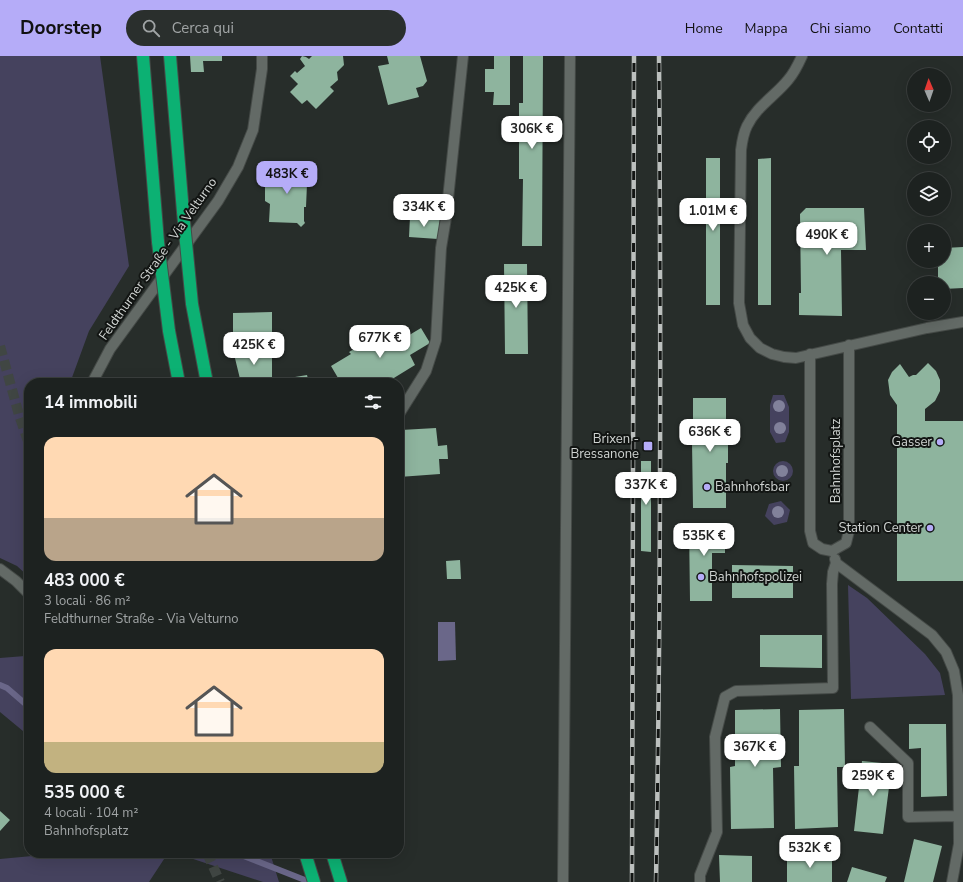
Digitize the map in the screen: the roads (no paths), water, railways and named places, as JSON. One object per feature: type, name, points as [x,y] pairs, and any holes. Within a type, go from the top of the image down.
[{"type":"highway","points":[[143,56],[158,242],[169,331],[178,378]]},
{"type":"highway","points":[[170,56],[192,304],[205,378]]},
{"type":"highway","points":[[307,858],[314,882]]},
{"type":"highway","points":[[333,858],[340,882]]},
{"type":"street","name":"Feldthurner Straße - Via Velturno","points":[[95,378],[110,349],[218,201],[238,167],[253,130],[262,69],[262,56]]},
{"type":"street","points":[[404,406],[426,371],[436,340],[441,248],[447,210],[463,56]]},
{"type":"street","points":[[563,882],[570,56]]},
{"type":"street","points":[[802,56],[798,66],[787,81],[755,114],[747,126],[742,138],[740,150],[739,303],[743,325],[750,338],[760,348],[772,354],[796,358],[927,328],[963,322]]},
{"type":"street","name":"Bahnhofsplatz","points":[[810,354],[810,531],[814,543],[822,549],[832,551],[846,543],[849,531],[849,345]]},
{"type":"street","points":[[832,551],[836,564],[932,635],[946,652],[954,671],[958,695],[959,844],[952,882]]},
{"type":"street","points":[[700,882],[700,875],[716,832],[715,737],[725,697],[736,691],[833,688],[832,584],[833,572],[836,564]]},
{"type":"street","points":[[0,570],[16,581],[24,589]]},
{"type":"street","points":[[870,727],[908,763],[908,817],[958,816]]},
{"type":"waterway","points":[[0,685],[7,688],[24,703]]},
{"type":"waterway","points":[[249,858],[310,882]]},
{"type":"tunnel","points":[[0,346],[24,430]]},
{"type":"tunnel","points":[[209,858],[220,882]]},
{"type":"railway","points":[[632,882],[634,56]]},
{"type":"railway","points":[[656,882],[660,469],[659,56]]},
{"type":"place","name":"Gasser","points":[[940,442]]},
{"type":"place","name":"Brixen - Bressanone","points":[[648,446]]},
{"type":"place","name":"Bahnhofsbar","points":[[707,487]]},
{"type":"place","name":"Station Center","points":[[930,528]]},
{"type":"place","name":"Bahnhofspolizei","points":[[701,577]]}]
